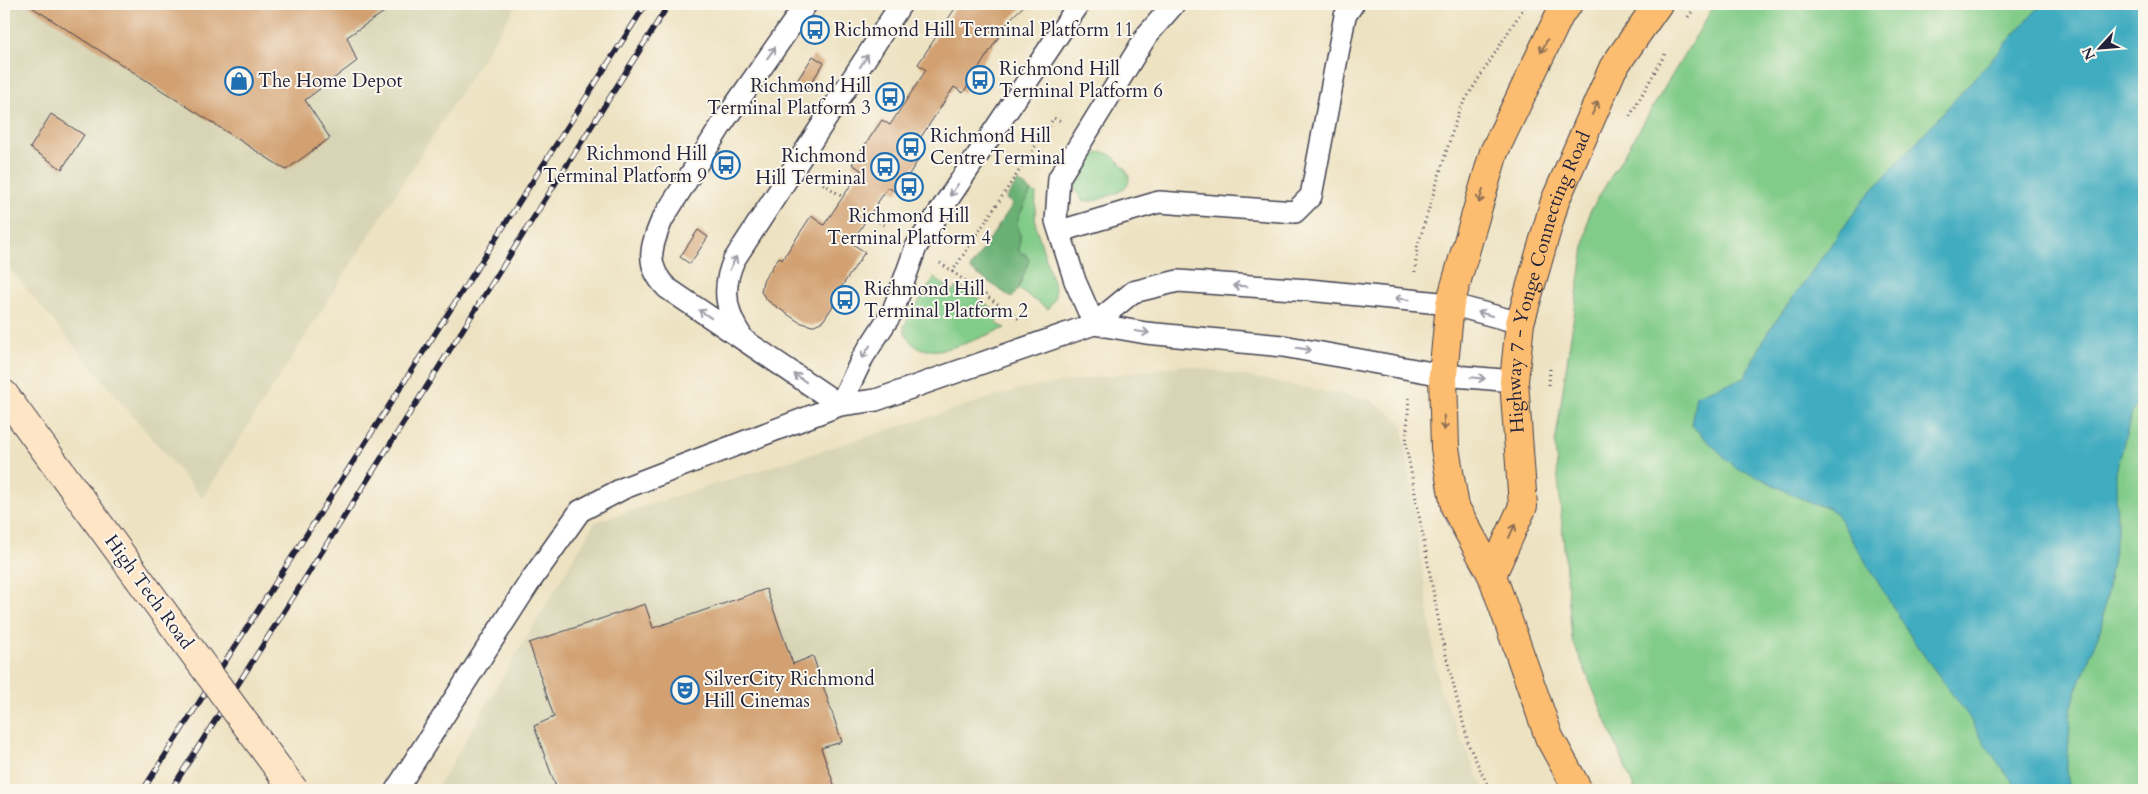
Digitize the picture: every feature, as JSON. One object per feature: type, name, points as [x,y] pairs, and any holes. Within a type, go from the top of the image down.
[{"type":"main road","points":[[1568,4],[1561,12],[1494,152],[1450,304],[1443,374],[1445,448],[1455,507],[1492,576],[1549,738],[1578,790]]},
{"type":"main road","name":"Highway 7 - Yonge Connecting Road","points":[[1492,576],[1523,506],[1514,381],[1520,324],[1555,201],[1613,68],[1658,4]]},
{"type":"street","name":"High Tech Road","points":[[4,394],[294,790]]},
{"type":"lane","points":[[806,4],[724,121],[662,220],[655,236],[651,256],[652,268],[658,279],[667,288],[840,405]]},
{"type":"lane","points":[[745,341],[736,329],[726,300],[728,272],[901,4]]},
{"type":"lane","points":[[840,405],[863,358],[893,311],[916,247],[1079,4]]},
{"type":"lane","points":[[1094,324],[1075,281],[1056,221],[1059,178],[1147,35],[1174,4]]},
{"type":"lane","points":[[1060,231],[1159,202],[1295,212],[1311,196],[1345,16],[1353,4]]},
{"type":"lane","points":[[396,790],[529,583],[580,512],[624,488],[840,405],[876,400],[1094,324],[1133,292],[1178,282],[1309,290],[1450,304],[1520,324]]},
{"type":"lane","points":[[1094,324],[1146,333],[1283,346],[1443,374],[1514,381]]},
{"type":"path","points":[[1417,248],[1428,205],[1459,110],[1526,4]]},
{"type":"path","points":[[1684,24],[1698,4]]},
{"type":"path","points":[[1627,120],[1670,46]]},
{"type":"path","points":[[952,272],[1054,118]]},
{"type":"path","points":[[815,178],[843,197]]},
{"type":"path","points":[[876,219],[886,226]]},
{"type":"path","points":[[940,263],[1049,340]]},
{"type":"path","points":[[1548,391],[1550,363]]},
{"type":"path","points":[[1406,445],[1442,639],[1469,746],[1490,790]]},
{"type":"shaded area","points":[[4,4],[517,4],[202,498],[4,262]]},
{"type":"shaded area","points":[[1184,365],[1371,400],[1402,422],[1439,687],[1484,790],[436,790],[595,522],[1019,389]]},
{"type":"green space","points":[[1715,4],[2144,4],[2144,790],[1635,790],[1572,639],[1555,444],[1589,213]]},
{"type":"green space","points":[[1102,152],[1112,156],[1125,168],[1129,178],[1128,183],[1122,190],[1109,196],[1093,201],[1082,200],[1075,190],[1077,179],[1087,161]]},
{"type":"green space","points":[[1018,181],[1031,191],[1018,218],[1017,225],[1020,235],[1019,252],[1027,256],[1029,260],[1018,289],[1012,298],[970,269],[1013,204],[1006,199]]},
{"type":"green space","points":[[1031,191],[1036,194],[1036,227],[1055,289],[1055,298],[1048,309],[1018,289],[1029,260],[1024,253],[1019,253],[1020,235],[1017,225],[1018,218]]},
{"type":"green space","points":[[934,278],[953,291],[958,285],[1001,314],[996,323],[1005,328],[956,347],[942,350],[918,348],[910,341],[904,326]]},
{"type":"water","points":[[2042,4],[2144,4],[2144,395],[2132,412],[2116,472],[2117,533],[2101,628],[2075,695],[2071,711],[2067,768],[2069,790],[2018,790],[1986,746],[1969,717],[1915,643],[1837,515],[1828,507],[1812,504],[1748,472],[1738,470],[1691,425],[1696,395],[1744,378],[1768,332],[1864,199]]},
{"type":"building","name":"The Home Depot","points":[[27,4],[396,4],[347,37],[357,61],[305,100],[330,138],[286,170]]},
{"type":"building","name":"Richmond Hill Terminal","points":[[958,4],[1026,4],[1010,19],[963,93],[954,87],[917,143],[926,148],[897,193],[888,187],[851,243],[865,252],[836,295],[839,297],[823,321],[812,326],[799,322],[768,301],[761,292],[763,281],[779,257],[782,260],[811,216],[824,225],[861,170],[852,164],[882,120],[890,125],[926,70],[918,64]]},
{"type":"building","points":[[813,56],[824,63],[805,92],[795,84]]},
{"type":"building","points":[[51,114],[84,135],[62,169],[30,148]]},
{"type":"building","points":[[698,230],[708,237],[690,264],[680,257]]},
{"type":"building","name":"SilverCity Richmond Hill Cinemas","points":[[766,589],[793,664],[813,656],[842,742],[821,748],[836,790],[557,790],[534,726],[554,717],[529,643],[645,604],[653,628]]},
{"type":"railway","points":[[143,790],[646,4]]},
{"type":"railway","points":[[171,790],[669,4]]},
{"type":"place","name":"Richmond Hill Terminal Platform 11","points":[[815,30]]},
{"type":"place","name":"Richmond Hill Terminal Platform 6","points":[[980,80]]},
{"type":"place","name":"The Home Depot","points":[[239,81]]},
{"type":"place","name":"Richmond Hill Terminal Platform 3","points":[[890,97]]},
{"type":"place","name":"Richmond Hill Centre Terminal","points":[[911,147]]},
{"type":"place","name":"Richmond Hill Terminal Platform 9","points":[[726,165]]},
{"type":"place","name":"Richmond Hill Terminal","points":[[885,167]]},
{"type":"place","name":"Richmond Hill Terminal Platform 4","points":[[909,187]]},
{"type":"place","name":"Richmond Hill Terminal Platform 2","points":[[845,300]]},
{"type":"place","name":"SilverCity Richmond Hill Cinemas","points":[[685,690]]}]
